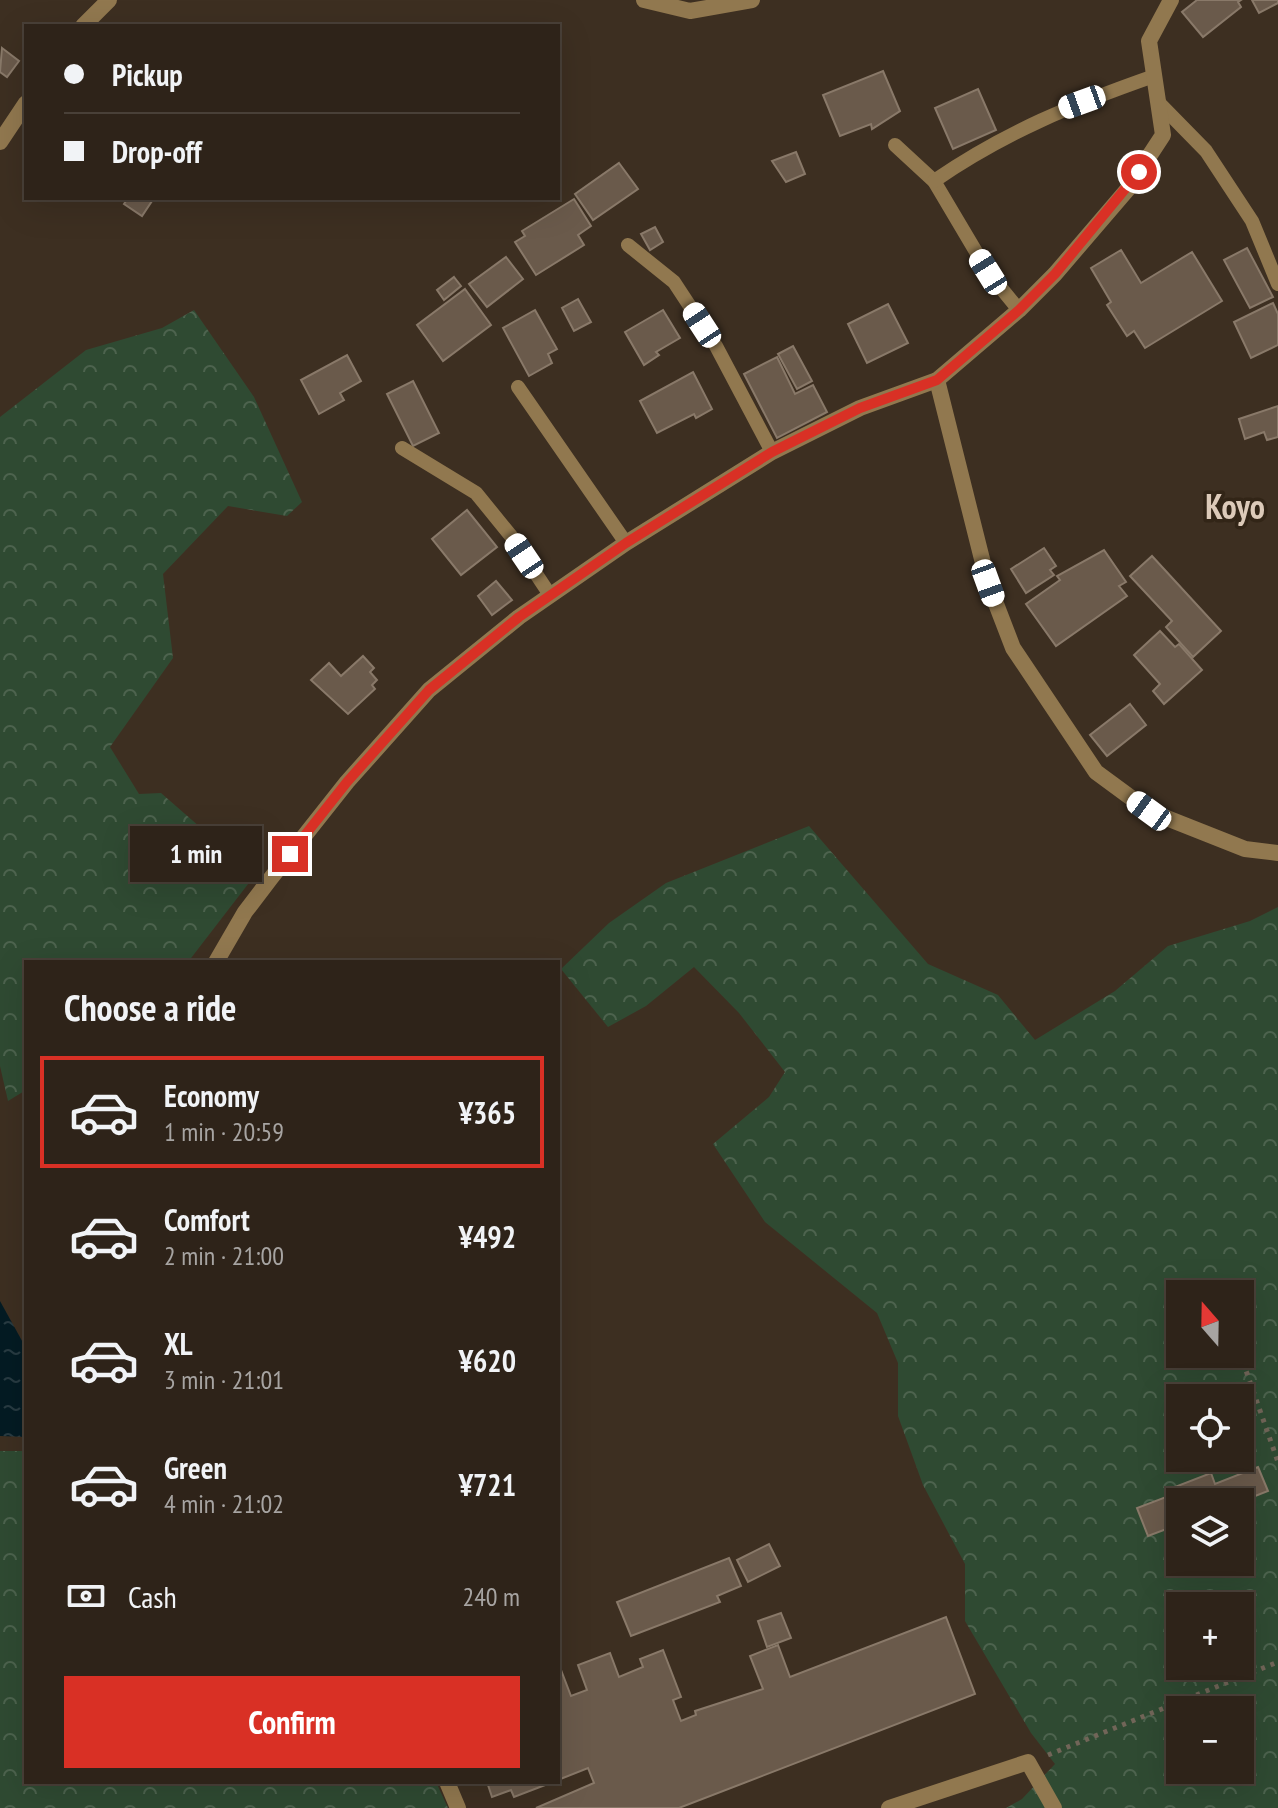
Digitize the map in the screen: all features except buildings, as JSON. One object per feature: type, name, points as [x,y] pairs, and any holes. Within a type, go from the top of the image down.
[{"type":"street","points":[[85,24],[109,0]]},
{"type":"street","points":[[644,0],[690,11],[752,0]]},
{"type":"street","points":[[217,960],[262,889],[347,782],[429,690],[550,595],[626,543],[772,452],[860,408],[937,380],[1019,310],[1127,190],[1163,135],[1149,41],[1171,0]]},
{"type":"street","points":[[0,142],[24,106]]},
{"type":"street","points":[[937,380],[988,583],[1013,648],[1096,772],[1149,811],[1245,849],[1278,853]]},
{"type":"street","points":[[889,1808],[1028,1762],[1054,1808]]},
{"type":"street","points":[[448,1784],[458,1808]]},
{"type":"lane","points":[[934,181],[976,152],[1057,110],[1154,76]]},
{"type":"lane","points":[[1158,102],[1206,151],[1252,221],[1278,284]]},
{"type":"lane","points":[[895,145],[934,181],[988,272],[1019,310]]},
{"type":"lane","points":[[628,245],[674,282],[716,346],[772,452]]},
{"type":"lane","points":[[518,387],[626,543]]},
{"type":"lane","points":[[402,448],[476,493],[511,536],[550,595]]},
{"type":"path","points":[[1245,1368],[1278,1462]]},
{"type":"path","points":[[1028,1762],[1278,1662]]},
{"type":"green space","points":[[194,310],[254,397],[302,502],[287,516],[228,506],[163,574],[173,658],[110,747],[139,794],[161,793],[255,875],[190,960],[24,960],[24,1091],[8,1101],[0,1066],[0,417],[86,350],[162,328]]},
{"type":"green space","points":[[809,826],[928,964],[998,995],[1035,1040],[1115,991],[1168,946],[1250,921],[1278,907],[1278,1808],[1006,1808],[1022,1799],[1055,1764],[1031,1733],[965,1621],[965,1564],[923,1485],[898,1416],[898,1363],[877,1313],[765,1222],[713,1144],[769,1097],[785,1072],[739,1013],[694,967],[646,1006],[608,1027],[561,969],[609,923],[666,883]]},
{"type":"green space","points":[[0,1451],[24,1451],[24,1784],[437,1784],[448,1808],[0,1808]]},
{"type":"water","points":[[0,1301],[24,1344],[24,1437],[0,1436]]},
{"type":"district","name":"Koyo","points":[[1235,506]]},
{"type":"route","points":[[290,854],[347,782],[429,690],[519,617],[626,543],[772,452],[860,408],[937,380],[1019,310],[1055,274],[1139,172]]}]
